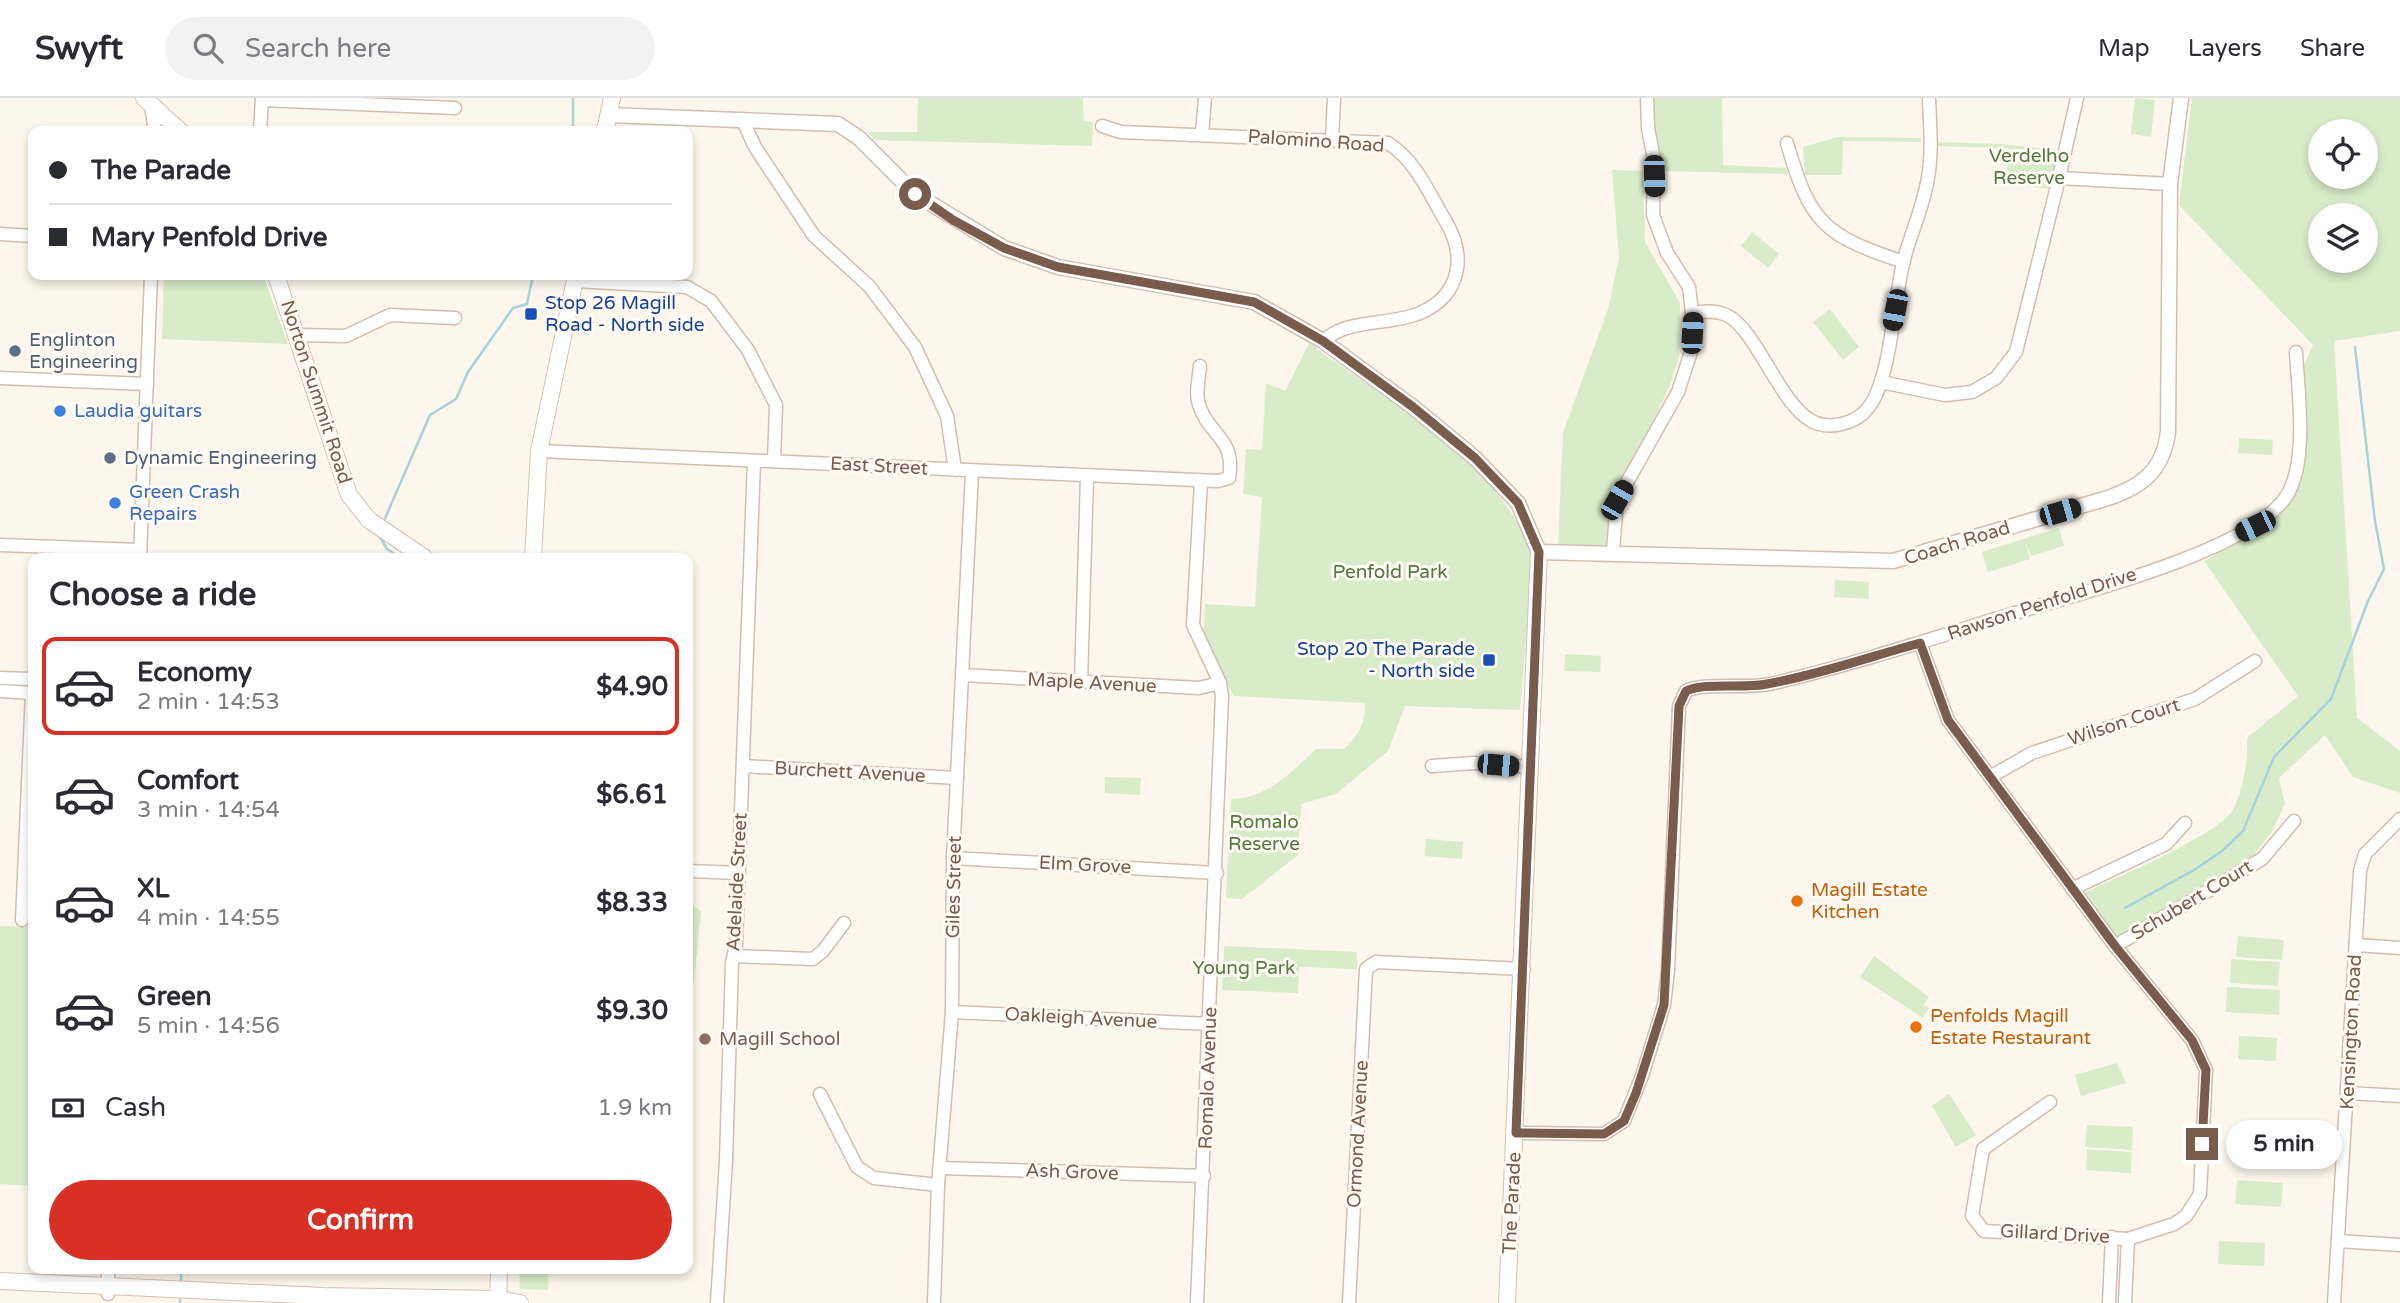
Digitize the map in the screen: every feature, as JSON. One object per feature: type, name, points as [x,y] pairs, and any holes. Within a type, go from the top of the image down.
[{"type":"main road","points":[[606,123],[612,98]]},
{"type":"main road","points":[[148,101],[175,126]]},
{"type":"main road","name":"Norton Summit Road","points":[[278,280],[349,495],[369,520],[417,553]]},
{"type":"main road","points":[[533,553],[539,451],[575,280]]},
{"type":"main road","name":"The Parade","points":[[1507,1303],[1524,969],[1539,552]]},
{"type":"main road","points":[[498,1301],[499,1274]]},
{"type":"main road","points":[[0,1281],[108,1282],[158,1292],[307,1303]]},
{"type":"main road","points":[[0,1290],[108,1282]]},
{"type":"main road","points":[[158,1292],[520,1303]]},
{"type":"street","points":[[1202,134],[1205,98]]},
{"type":"street","points":[[1332,140],[1334,98]]},
{"type":"street","points":[[1612,552],[1617,500],[1678,392],[1691,352],[1692,313],[1689,287],[1667,253],[1653,215],[1654,159],[1648,128],[1647,98]]},
{"type":"street","points":[[1692,313],[1709,311],[1727,315],[1741,329],[1786,396],[1811,421],[1834,425],[1855,421],[1870,407],[1881,382],[1904,262],[1927,181],[1929,98]]},
{"type":"street","points":[[1881,382],[1945,395],[1972,392],[1996,378],[2017,352],[2077,98]]},
{"type":"street","name":"Coach Road","points":[[1539,552],[1893,562],[2108,498],[2143,482],[2160,465],[2168,432],[2170,184],[2181,98]]},
{"type":"street","points":[[260,126],[262,99],[455,108]]},
{"type":"street","points":[[148,101],[154,126]]},
{"type":"street","name":"The Parade","points":[[606,123],[742,119],[830,122],[848,128],[915,194],[953,220],[1004,248],[1058,267],[1254,302],[1323,341],[1413,407],[1475,458],[1518,503],[1539,552]]},
{"type":"street","points":[[742,119],[755,147],[814,236],[869,286],[915,346],[947,416],[955,470]]},
{"type":"street","name":"Palomino Road","points":[[1102,127],[1121,132],[1388,143],[1403,152],[1449,226],[1458,252],[1459,272],[1444,295],[1420,313],[1342,330],[1323,341]]},
{"type":"street","points":[[1787,143],[1807,199],[1823,223],[1842,239],[1904,262]]},
{"type":"street","points":[[2059,178],[2170,184]]},
{"type":"street","points":[[0,234],[28,236]]},
{"type":"street","points":[[140,553],[151,280]]},
{"type":"street","points":[[600,280],[687,287],[711,301],[748,350],[776,405],[774,461]]},
{"type":"street","points":[[297,335],[346,337],[390,316],[455,318]]},
{"type":"street","name":"Rawson Penfold Drive","points":[[1516,1133],[1604,1134],[1624,1121],[1642,1076],[1665,994],[1679,706],[1686,691],[1695,687],[1733,688],[1768,684],[1920,643],[2108,585],[2204,551],[2255,526],[2283,502],[2296,471],[2300,424],[2296,352]]},
{"type":"street","name":"East Street","points":[[539,451],[1219,481],[1229,478],[1232,462],[1226,443],[1199,405],[1200,366]]},
{"type":"street","points":[[0,378],[146,384]]},
{"type":"street","name":"Adelaide Street","points":[[718,1303],[723,1240],[754,461]]},
{"type":"street","name":"Giles Street","points":[[934,1303],[938,1185],[951,1012],[953,858],[972,472]]},
{"type":"street","points":[[1081,682],[1087,477]]},
{"type":"street","name":"Romalo Avenue","points":[[1197,1303],[1217,873],[1220,683],[1193,625],[1201,481]]},
{"type":"street","points":[[0,545],[124,553]]},
{"type":"street","points":[[1920,643],[1948,720],[2115,946],[2192,1040],[2206,1070],[2200,1194],[2186,1216],[2174,1224],[2128,1239],[2125,1303]]},
{"type":"street","name":"Wilson Court","points":[[1990,777],[2032,753],[2195,699],[2255,661]]},
{"type":"street","name":"Maple Avenue","points":[[962,675],[1199,688],[1220,683]]},
{"type":"street","points":[[0,678],[28,679]]},
{"type":"street","points":[[0,691],[28,693]]},
{"type":"street","points":[[1432,766],[1475,763],[1531,767]]},
{"type":"street","name":"Burchett Avenue","points":[[743,766],[957,778]]},
{"type":"street","points":[[22,920],[28,796]]},
{"type":"street","name":"Kensington Road","points":[[2334,1303],[2360,872],[2365,854],[2400,819]]},
{"type":"street","name":"Schubert Court","points":[[2115,946],[2262,859],[2294,821]]},
{"type":"street","points":[[2072,889],[2166,844],[2185,823]]},
{"type":"street","name":"Elm Grove","points":[[953,858],[1217,873]]},
{"type":"street","points":[[693,871],[738,873]]},
{"type":"street","points":[[734,956],[813,959],[824,951],[844,923]]},
{"type":"street","points":[[2356,945],[2400,948]]},
{"type":"street","name":"Ormond Avenue","points":[[1349,1303],[1365,973],[1369,965],[1376,962],[1524,969]]},
{"type":"street","name":"Oakleigh Avenue","points":[[951,1012],[1210,1024]]},
{"type":"street","points":[[2348,1093],[2400,1096]]},
{"type":"street","points":[[820,1094],[857,1167],[873,1178],[938,1185]]},
{"type":"street","name":"Gillard Drive","points":[[2050,1102],[1983,1149],[1972,1216],[1984,1230],[2128,1239]]},
{"type":"street","name":"Ash Grove","points":[[940,1168],[1204,1176]]},
{"type":"street","points":[[2109,1303],[2112,1237]]},
{"type":"street","points":[[2338,1241],[2400,1245]]},
{"type":"green space","points":[[918,98],[1083,98],[1084,121],[1093,122],[1092,146],[875,140],[867,132],[917,132]]},
{"type":"green space","points":[[1649,98],[1722,98],[1723,165],[1786,168],[1789,174],[1658,171]]},
{"type":"green space","points":[[2135,98],[2155,100],[2151,137],[2131,134]]},
{"type":"green space","points":[[2192,98],[2400,98],[2400,331],[2334,341],[2357,718],[2400,751],[2400,793],[2353,777],[2325,735],[2279,778],[2285,804],[2271,833],[2253,856],[2116,939],[2082,894],[2186,844],[2222,821],[2232,811],[2240,794],[2246,766],[2247,738],[2298,696],[2204,561],[2271,524],[2295,490],[2302,370],[2313,345],[2179,205]]},
{"type":"green space","points":[[1837,137],[1921,138],[1921,142],[1843,141],[1842,175],[1805,175],[1803,147]]},
{"type":"green space","name":"Verdelho Reserve","points":[[1933,142],[2001,144],[2059,150],[2050,189],[2007,184],[2008,148],[1933,146]]},
{"type":"green space","points":[[1612,170],[1643,171],[1645,242],[1680,303],[1679,357],[1671,382],[1639,454],[1608,546],[1558,545],[1563,433],[1608,309],[1619,258]]},
{"type":"green space","points":[[1752,232],[1779,254],[1768,268],[1741,246]]},
{"type":"green space","points":[[164,280],[265,280],[288,344],[162,339]]},
{"type":"green space","points":[[1830,309],[1859,347],[1843,360],[1813,322]]},
{"type":"green space","name":"Penfold Park","points":[[1309,343],[1440,438],[1500,497],[1521,528],[1533,561],[1520,710],[1405,706],[1388,751],[1336,794],[1301,804],[1298,855],[1242,899],[1226,898],[1231,799],[1256,794],[1278,783],[1316,749],[1344,749],[1357,734],[1364,717],[1365,703],[1234,696],[1203,639],[1205,604],[1255,607],[1262,497],[1243,494],[1246,449],[1262,450],[1266,383],[1285,391]]},
{"type":"green space","points":[[2239,438],[2273,440],[2272,455],[2238,453]]},
{"type":"green space","points":[[2059,528],[2064,546],[2031,556],[2025,541],[2030,559],[1988,572],[1982,552]]},
{"type":"green space","points":[[1835,580],[1869,582],[1869,599],[1834,597]]},
{"type":"green space","points":[[1565,654],[1601,656],[1600,672],[1564,671]]},
{"type":"green space","points":[[1105,777],[1141,778],[1140,795],[1105,793]]},
{"type":"green space","points":[[1426,839],[1463,842],[1462,859],[1425,856]]},
{"type":"green space","points":[[693,905],[701,911],[693,984]]},
{"type":"green space","points":[[0,926],[28,927],[28,1186],[0,1184]]},
{"type":"green space","points":[[2238,936],[2284,940],[2282,960],[2236,957]]},
{"type":"green space","name":"Young Park","points":[[1224,946],[1357,952],[1357,969],[1299,967],[1298,993],[1222,990]]},
{"type":"green space","points":[[1874,956],[1929,997],[1924,1005],[1929,1008],[1923,1018],[1860,977]]},
{"type":"green space","points":[[2231,959],[2280,962],[2278,986],[2230,983]]},
{"type":"green space","points":[[2227,987],[2280,990],[2279,1015],[2226,1012]]},
{"type":"green space","points":[[2239,1036],[2277,1038],[2276,1061],[2238,1059]]},
{"type":"green space","points":[[2117,1063],[2126,1083],[2081,1096],[2075,1075]]},
{"type":"green space","points":[[1949,1094],[1976,1135],[1956,1147],[1932,1106]]},
{"type":"green space","points":[[2087,1125],[2133,1127],[2132,1150],[2085,1147]]},
{"type":"green space","points":[[2087,1149],[2132,1152],[2131,1173],[2086,1170]]},
{"type":"green space","points":[[2237,1180],[2283,1183],[2281,1207],[2235,1204]]},
{"type":"green space","points":[[2219,1241],[2265,1243],[2264,1266],[2218,1264]]},
{"type":"green space","points":[[519,1274],[549,1274],[548,1290],[520,1289]]},
{"type":"waterway","points":[[573,98],[573,126]]},
{"type":"waterway","points":[[383,523],[430,415],[456,399],[468,372],[513,308],[527,304],[532,280]]},
{"type":"waterway","points":[[2125,908],[2194,870],[2222,851],[2243,831],[2274,757],[2331,699],[2368,601],[2384,569],[2375,521],[2355,347]]},
{"type":"waterway","points":[[381,533],[380,537],[387,549],[393,553]]},
{"type":"waterway","points":[[181,1274],[181,1283]]},
{"type":"place","name":"Stop 26 Magill Road - North side","points":[[531,314]]},
{"type":"place","name":"Englinton Engineering","points":[[15,351]]},
{"type":"place","name":"Laudia guitars","points":[[60,411]]},
{"type":"place","name":"Dynamic Engineering","points":[[110,458]]},
{"type":"place","name":"Green Crash Repairs","points":[[115,503]]},
{"type":"place","name":"Stop 20 The Parade - North side","points":[[1489,660]]},
{"type":"place","name":"Magill Estate Kitchen","points":[[1797,901]]},
{"type":"place","name":"Penfolds Magill Estate Restaurant","points":[[1916,1027]]},
{"type":"place","name":"Magill School","points":[[705,1039]]},
{"type":"route","points":[[915,194],[953,220],[1004,248],[1058,267],[1254,302],[1323,341],[1427,417],[1475,458],[1526,515],[1539,552],[1516,1133],[1591,1136],[1604,1134],[1616,1129],[1624,1121],[1636,1093],[1664,1005],[1668,971],[1679,706],[1682,695],[1695,687],[1733,688],[1768,684],[1920,643],[1948,720],[2037,844],[2192,1040],[2206,1070],[2202,1144]]},
{"type":"park label","name":"Romalo Reserve","points":[[1264,833]]}]
